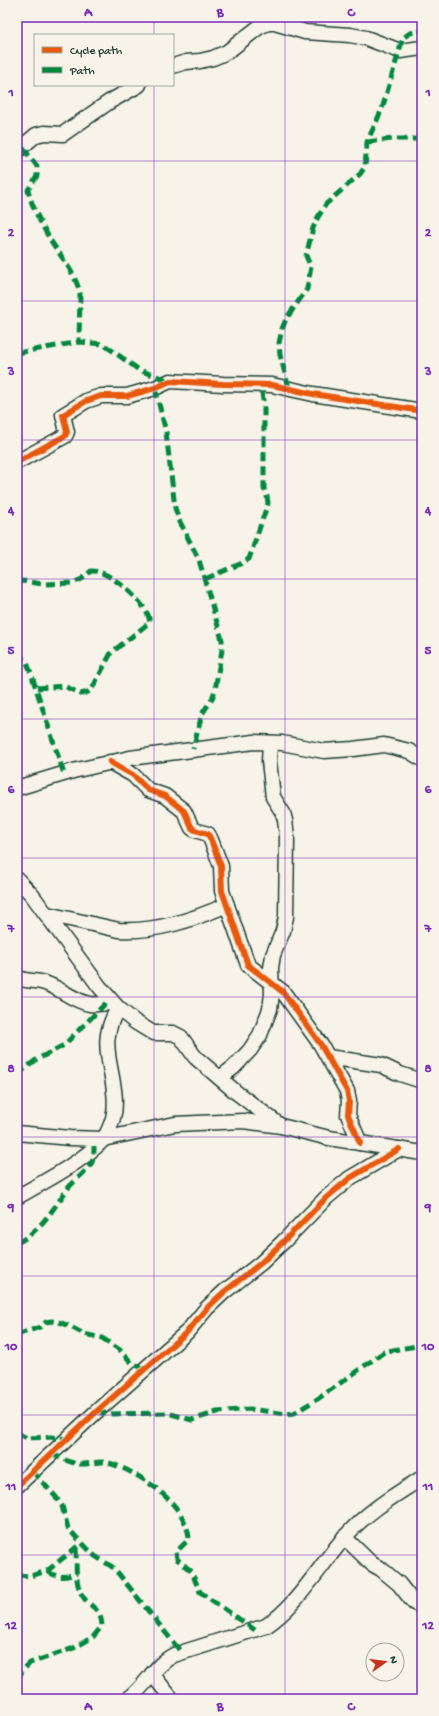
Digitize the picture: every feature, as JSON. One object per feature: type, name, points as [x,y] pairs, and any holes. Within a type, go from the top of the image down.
[{"type":"street","points":[[174,66],[186,62],[207,60],[227,52],[259,27],[268,23],[275,23],[305,32],[350,35],[366,38],[400,51],[422,48]]},
{"type":"street","points":[[17,151],[36,135],[44,133],[63,134],[109,102],[137,86]]},
{"type":"street","points":[[17,462],[65,436],[67,432],[63,415],[86,401],[109,395],[127,396],[156,388],[170,381],[272,385],[313,394],[422,411]]},
{"type":"street","points":[[17,788],[74,771],[151,754],[254,742],[324,751],[353,750],[384,745],[408,751],[422,759]]},
{"type":"street","points":[[220,1078],[234,1067],[250,1050],[260,1035],[270,1008],[272,994],[271,981],[273,955],[283,932],[286,917],[286,820],[273,797],[269,761],[270,743]]},
{"type":"street","points":[[110,762],[134,775],[148,790],[165,796],[184,812],[192,828],[208,834],[212,840],[221,866],[221,885],[248,965],[262,977],[271,981],[283,992],[300,1014],[328,1057],[347,1090],[349,1101],[348,1115],[360,1143]]},
{"type":"street","points":[[17,879],[47,914],[115,1005],[135,1022],[153,1033],[172,1032],[181,1037],[195,1057],[281,1126]]},
{"type":"street","points":[[47,914],[119,930],[128,930],[172,926],[200,917],[227,905]]},
{"type":"street","points":[[17,977],[26,981],[36,981],[48,984],[90,1004],[115,1005]]},
{"type":"street","points":[[17,1197],[78,1161],[103,1139],[113,1119],[115,1102],[106,1039],[115,1005]]},
{"type":"street","points":[[328,1057],[381,1065],[400,1074],[422,1081]]},
{"type":"street","points":[[17,1133],[70,1138],[103,1139],[175,1124],[243,1121],[281,1126],[329,1138],[422,1153]]},
{"type":"street","points":[[17,1486],[84,1423],[187,1332],[206,1309],[224,1292],[272,1253],[326,1198],[350,1178],[399,1149]]},
{"type":"street","points":[[128,1699],[141,1687],[165,1659],[181,1652],[266,1626],[273,1622],[306,1585],[344,1537],[386,1500],[422,1478]]},
{"type":"street","points":[[344,1537],[372,1564],[381,1569],[399,1584],[414,1603],[422,1606]]},
{"type":"street","points":[[152,1674],[172,1699]]},
{"type":"marked path","points":[[289,388],[280,355],[279,343],[286,319],[307,289],[311,267],[306,256],[313,228],[326,204],[360,174],[365,167],[367,142],[382,109],[403,38],[410,33],[422,31]]},
{"type":"marked path","points":[[367,142],[392,139],[422,139]]},
{"type":"marked path","points":[[23,148],[37,166],[37,176],[28,190],[32,203],[51,241],[72,272],[78,286],[80,293],[79,342]]},
{"type":"marked path","points":[[17,353],[79,342],[103,344],[139,370],[170,381]]},
{"type":"marked path","points":[[205,579],[249,559],[268,503],[264,489],[264,408],[261,384]]},
{"type":"marked path","points":[[155,388],[166,432],[175,508],[179,520],[199,560],[222,640],[222,650],[215,690],[212,699],[202,714],[193,749]]},
{"type":"marked path","points":[[17,584],[22,581],[43,584],[73,583],[82,579],[91,571],[98,572],[114,579],[138,600],[148,615],[150,622],[111,653],[92,689],[88,692],[81,694],[64,686],[37,688]]},
{"type":"marked path","points":[[17,652],[27,663],[31,673],[64,774]]},
{"type":"marked path","points":[[17,1075],[36,1060],[64,1045],[106,1003]]},
{"type":"marked path","points":[[17,1243],[26,1238],[40,1225],[69,1187],[89,1167],[94,1156],[94,1146]]},
{"type":"marked path","points":[[17,1335],[40,1327],[46,1322],[59,1322],[84,1334],[102,1338],[120,1350],[132,1363],[144,1369]]},
{"type":"marked path","points":[[96,1412],[113,1414],[168,1413],[192,1420],[217,1412],[250,1409],[287,1414],[294,1413],[319,1398],[384,1352],[422,1345]]},
{"type":"marked path","points":[[17,1433],[27,1438],[51,1437],[67,1439]]},
{"type":"marked path","points":[[51,1454],[79,1464],[101,1462],[109,1463],[135,1474],[160,1492],[171,1502],[180,1514],[186,1526],[189,1539],[176,1552],[177,1559],[191,1571],[200,1592],[255,1630]]},
{"type":"marked path","points":[[32,1471],[56,1497],[62,1506],[68,1528],[95,1556],[114,1568],[181,1652]]},
{"type":"marked path","points":[[17,1575],[31,1576],[47,1571],[79,1545]]},
{"type":"marked path","points":[[17,1680],[23,1670],[30,1663],[74,1648],[93,1637],[102,1626],[100,1615],[85,1600],[79,1590],[76,1572],[76,1548]]},
{"type":"marked path","points":[[47,1571],[54,1575],[61,1576],[69,1576],[77,1573]]},
{"type":"cycle path","points":[[17,462],[65,436],[67,432],[63,415],[86,401],[101,396],[127,396],[155,388],[170,381],[272,385],[313,394],[422,411]]},
{"type":"cycle path","points":[[110,762],[133,775],[148,790],[165,796],[184,811],[192,828],[208,834],[221,866],[222,891],[248,965],[283,992],[321,1045],[347,1091],[349,1101],[348,1115],[360,1143]]},
{"type":"cycle path","points":[[17,1486],[96,1412],[187,1332],[206,1309],[224,1292],[261,1263],[326,1198],[350,1178],[399,1149]]}]
